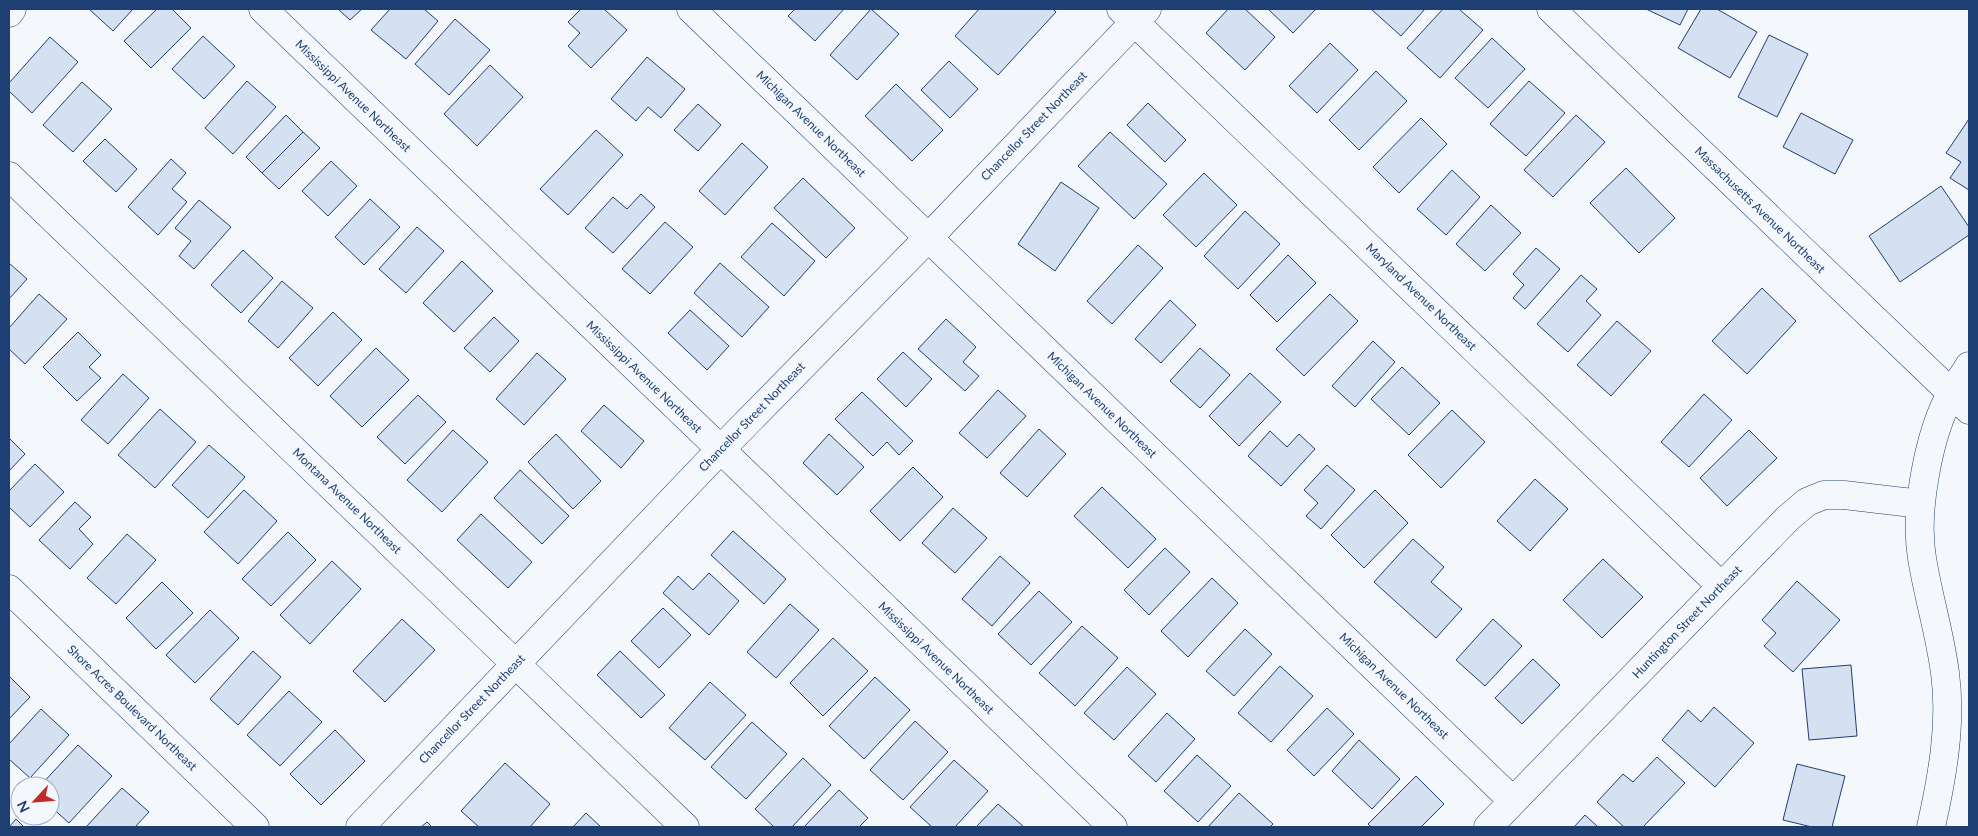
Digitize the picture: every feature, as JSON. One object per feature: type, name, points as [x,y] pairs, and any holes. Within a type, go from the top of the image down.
[{"type":"street","points":[[9,13],[12,9]]},
{"type":"street","name":"Mississippi Avenue Northeast","points":[[263,9],[1113,827]]},
{"type":"street","name":"Michigan Avenue Northeast","points":[[691,9],[1513,801]]},
{"type":"street","name":"Massachusetts Avenue Northeast","points":[[1552,9],[1961,401]]},
{"type":"street","name":"Chancellor Street Northeast","points":[[360,827],[720,450],[929,237],[1134,13]]},
{"type":"street","name":"Maryland Avenue Northeast","points":[[1134,13],[1721,586]]},
{"type":"street","name":"Montana Avenue Northeast","points":[[9,176],[684,827]]},
{"type":"street","points":[[1931,827],[1944,754],[1947,713],[1946,674],[1921,556],[1921,504],[1937,430],[1961,401],[1969,366]]},
{"type":"street","name":"Huntington Street Northeast","points":[[1488,827],[1721,586],[1788,518],[1807,502],[1824,495],[1844,495],[1921,504]]},
{"type":"street","name":"Shore Acres Boulevard Northeast","points":[[9,588],[256,827]]},
{"type":"building","points":[[89,9],[133,9],[113,31]]},
{"type":"building","points":[[157,9],[172,9],[191,28],[151,68],[124,41]]},
{"type":"building","points":[[338,9],[362,9],[350,20]]},
{"type":"building","points":[[390,9],[424,9],[438,21],[406,59],[371,30]]},
{"type":"building","points":[[581,9],[604,9],[627,30],[591,68],[568,46],[580,33],[568,22]]},
{"type":"building","points":[[795,9],[844,9],[815,41],[788,16]]},
{"type":"building","points":[[871,9],[899,34],[857,80],[830,55]]},
{"type":"building","points":[[979,9],[1053,9],[1056,12],[998,75],[955,36]]},
{"type":"building","points":[[1228,9],[1245,9],[1275,37],[1245,70],[1206,33]]},
{"type":"building","points":[[1268,9],[1316,9],[1293,33]]},
{"type":"building","points":[[1371,9],[1425,9],[1401,36]]},
{"type":"building","points":[[1443,9],[1459,9],[1483,30],[1440,78],[1407,48]]},
{"type":"building","points":[[1646,9],[1688,9],[1680,25]]},
{"type":"building","points":[[1701,9],[1717,9],[1757,32],[1730,78],[1678,48]]},
{"type":"building","points":[[455,19],[490,50],[449,95],[415,64]]},
{"type":"building","points":[[1769,35],[1808,54],[1777,117],[1738,97]]},
{"type":"building","points":[[203,36],[235,66],[204,99],[172,69]]},
{"type":"building","points":[[50,37],[78,62],[32,113],[9,91],[9,83]]},
{"type":"building","points":[[1492,38],[1525,69],[1488,108],[1455,78]]},
{"type":"building","points":[[1330,43],[1358,70],[1317,113],[1289,86]]},
{"type":"building","points":[[647,57],[685,89],[661,118],[648,107],[636,121],[611,99]]},
{"type":"building","points":[[949,61],[978,89],[950,118],[921,90]]},
{"type":"building","points":[[490,65],[523,97],[477,146],[444,114]]},
{"type":"building","points":[[1376,71],[1407,101],[1359,150],[1329,120]]},
{"type":"building","points":[[247,81],[276,107],[233,154],[205,128]]},
{"type":"building","points":[[1529,81],[1565,113],[1526,156],[1490,124]]},
{"type":"building","points":[[82,82],[112,109],[73,152],[43,125]]},
{"type":"building","points":[[896,84],[943,130],[912,161],[865,116]]},
{"type":"building","points":[[1148,103],[1186,140],[1165,162],[1127,125]]},
{"type":"building","points":[[698,104],[721,125],[698,151],[674,130]]},
{"type":"building","points":[[1801,113],[1853,140],[1835,174],[1783,147]]},
{"type":"building","points":[[286,115],[303,132],[262,173],[246,157]]},
{"type":"building","points":[[1576,115],[1605,142],[1553,197],[1524,170]]},
{"type":"building","points":[[1421,118],[1447,144],[1399,193],[1373,167]]},
{"type":"building","points":[[1969,119],[1969,190],[1950,178],[1961,162],[1946,153]]},
{"type":"building","points":[[596,130],[623,155],[568,215],[540,189]]},
{"type":"building","points":[[303,132],[320,148],[279,189],[262,173]]},
{"type":"building","points":[[1110,132],[1167,184],[1134,219],[1078,166]]},
{"type":"building","points":[[105,139],[137,169],[116,192],[83,161]]},
{"type":"building","points":[[742,143],[768,167],[725,215],[699,191]]},
{"type":"building","points":[[171,159],[186,173],[172,189],[187,202],[158,235],[128,207]]},
{"type":"building","points":[[331,161],[357,186],[328,216],[302,191]]},
{"type":"building","points":[[1626,168],[1675,218],[1639,253],[1590,203]]},
{"type":"building","points":[[1452,170],[1480,197],[1446,235],[1417,209]]},
{"type":"building","points":[[1204,173],[1237,205],[1196,247],[1163,215]]},
{"type":"building","points":[[803,178],[855,228],[826,258],[774,208]]},
{"type":"building","points":[[1061,182],[1099,208],[1055,271],[1018,244]]},
{"type":"building","points":[[1941,186],[1969,227],[1969,235],[1900,282],[1869,236]]},
{"type":"building","points":[[641,194],[655,207],[613,253],[585,228],[613,197],[627,209]]},
{"type":"building","points":[[370,199],[400,227],[364,265],[335,237]]},
{"type":"building","points":[[199,200],[231,227],[194,269],[179,256],[191,241],[175,228]]},
{"type":"building","points":[[1491,205],[1521,233],[1485,271],[1456,244]]},
{"type":"building","points":[[1245,211],[1280,244],[1238,289],[1204,256]]},
{"type":"building","points":[[665,222],[693,247],[650,294],[622,269]]},
{"type":"building","points":[[772,223],[815,261],[784,296],[741,257]]},
{"type":"building","points":[[417,227],[444,251],[406,293],[379,269]]},
{"type":"building","points":[[1138,245],[1163,268],[1112,324],[1087,301]]},
{"type":"building","points":[[1536,248],[1560,269],[1525,309],[1513,298],[1524,285],[1513,274]]},
{"type":"building","points":[[243,250],[273,278],[241,313],[211,285]]},
{"type":"building","points":[[1288,255],[1316,283],[1277,322],[1250,295]]},
{"type":"building","points":[[462,261],[493,291],[454,332],[423,303]]},
{"type":"building","points":[[9,263],[27,279],[9,299]]},
{"type":"building","points":[[720,263],[769,307],[742,337],[694,293]]},
{"type":"building","points":[[1581,275],[1597,289],[1586,301],[1601,315],[1568,352],[1537,324]]},
{"type":"building","points":[[282,281],[313,308],[278,348],[248,321]]},
{"type":"building","points":[[1762,288],[1796,321],[1747,374],[1712,341]]},
{"type":"building","points":[[39,294],[67,319],[25,364],[9,349],[9,328]]},
{"type":"building","points":[[1330,294],[1358,321],[1304,376],[1276,349]]},
{"type":"building","points":[[1170,300],[1196,325],[1161,363],[1135,339]]},
{"type":"building","points":[[690,310],[729,346],[707,370],[668,333]]},
{"type":"building","points":[[333,312],[362,340],[318,386],[289,358]]},
{"type":"building","points":[[494,317],[519,341],[490,372],[464,348]]},
{"type":"building","points":[[946,319],[976,347],[963,362],[979,376],[965,391],[918,349]]},
{"type":"building","points":[[1617,321],[1651,351],[1611,396],[1577,365]]},
{"type":"building","points":[[78,332],[101,355],[89,367],[101,378],[77,401],[43,367]]},
{"type":"building","points":[[1373,341],[1395,362],[1355,407],[1332,386]]},
{"type":"building","points":[[376,348],[409,380],[362,427],[330,396]]},
{"type":"building","points":[[1200,348],[1230,375],[1200,408],[1170,381]]},
{"type":"building","points":[[903,352],[932,379],[906,407],[877,379]]},
{"type":"building","points":[[537,353],[566,379],[524,425],[496,399]]},
{"type":"building","points":[[1402,367],[1440,403],[1409,435],[1371,399]]},
{"type":"building","points":[[1250,373],[1281,402],[1239,446],[1209,416]]},
{"type":"building","points":[[123,374],[149,398],[108,444],[81,420]]},
{"type":"building","points":[[998,390],[1026,416],[987,458],[959,433]]},
{"type":"building","points":[[862,392],[913,441],[899,455],[887,442],[873,456],[835,419]]},
{"type":"building","points":[[1704,394],[1732,420],[1689,467],[1661,442]]},
{"type":"building","points":[[418,395],[446,422],[405,464],[377,437]]},
{"type":"building","points":[[604,405],[644,441],[621,468],[581,431]]},
{"type":"building","points":[[160,409],[196,442],[155,488],[118,455]]},
{"type":"building","points":[[1452,410],[1485,442],[1441,488],[1408,455]]},
{"type":"building","points":[[1039,429],[1066,454],[1027,497],[1000,473]]},
{"type":"building","points":[[453,430],[488,462],[442,512],[407,480]]},
{"type":"building","points":[[1749,430],[1777,458],[1727,506],[1700,478]]},
{"type":"building","points":[[1270,431],[1287,447],[1299,434],[1315,449],[1281,486],[1248,456]]},
{"type":"building","points":[[556,434],[601,481],[573,509],[528,462]]},
{"type":"building","points":[[829,434],[864,467],[837,495],[803,463]]},
{"type":"building","points":[[9,438],[25,454],[9,471]]},
{"type":"building","points":[[209,445],[245,477],[208,518],[172,485]]},
{"type":"building","points":[[35,464],[64,492],[30,527],[9,507],[9,491]]},
{"type":"building","points":[[1327,465],[1355,490],[1321,529],[1306,516],[1318,503],[1304,490]]},
{"type":"building","points":[[913,467],[943,497],[900,541],[870,511]]},
{"type":"building","points":[[520,470],[569,516],[542,544],[494,498]]},
{"type":"building","points":[[1535,479],[1568,509],[1530,551],[1497,521]]},
{"type":"building","points":[[1102,487],[1156,539],[1128,568],[1074,516]]},
{"type":"building","points":[[244,490],[277,521],[238,564],[204,532]]},
{"type":"building","points":[[1375,490],[1408,523],[1364,568],[1331,535]]},
{"type":"building","points":[[75,502],[91,517],[79,529],[93,544],[70,569],[39,540]]},
{"type":"building","points":[[953,508],[987,538],[955,573],[922,543]]},
{"type":"building","points":[[481,514],[532,562],[508,588],[457,540]]},
{"type":"building","points":[[733,531],[786,579],[764,604],[711,555]]},
{"type":"building","points":[[288,532],[316,560],[271,606],[242,579]]},
{"type":"building","points":[[127,534],[156,560],[116,604],[87,578]]},
{"type":"building","points":[[1413,539],[1444,567],[1431,582],[1462,609],[1436,638],[1374,582]]},
{"type":"building","points":[[1165,548],[1190,572],[1149,615],[1124,590]]},
{"type":"building","points":[[1000,556],[1030,583],[992,626],[962,599]]},
{"type":"building","points":[[1603,559],[1643,597],[1602,638],[1563,600]]},
{"type":"building","points":[[332,561],[361,589],[310,644],[280,615]]},
{"type":"building","points":[[709,573],[739,601],[709,635],[663,593],[678,576],[693,590]]},
{"type":"building","points":[[1212,578],[1238,603],[1188,657],[1161,631]]},
{"type":"building","points":[[1797,581],[1840,620],[1793,672],[1764,646],[1776,633],[1762,620]]},
{"type":"building","points":[[162,582],[193,613],[156,649],[126,618]]},
{"type":"building","points":[[1039,591],[1072,622],[1031,665],[998,634]]},
{"type":"building","points":[[790,604],[819,630],[776,678],[747,652]]},
{"type":"building","points":[[663,608],[691,635],[659,668],[631,641]]},
{"type":"building","points":[[210,610],[239,638],[195,683],[166,655]]},
{"type":"building","points":[[402,619],[435,650],[385,702],[353,671]]},
{"type":"building","points":[[1493,619],[1522,646],[1485,686],[1456,660]]},
{"type":"building","points":[[1082,626],[1118,658],[1075,706],[1039,673]]},
{"type":"building","points":[[1245,629],[1272,654],[1234,696],[1206,671]]},
{"type":"building","points":[[833,638],[868,671],[823,716],[790,683]]},
{"type":"building","points":[[253,651],[281,677],[238,725],[210,699]]},
{"type":"building","points":[[620,651],[665,695],[641,718],[597,675]]},
{"type":"building","points":[[1533,659],[1560,685],[1522,724],[1495,698]]},
{"type":"building","points":[[1851,665],[1857,736],[1809,740],[1802,669]]},
{"type":"building","points":[[1280,666],[1313,696],[1271,742],[1238,713]]},
{"type":"building","points":[[1127,667],[1156,694],[1114,740],[1084,713]]},
{"type":"building","points":[[9,676],[30,697],[9,719]]},
{"type":"building","points":[[875,677],[910,710],[864,759],[829,726]]},
{"type":"building","points":[[710,682],[746,715],[705,760],[669,728]]},
{"type":"building","points":[[289,691],[322,722],[280,766],[247,735]]},
{"type":"building","points":[[1714,707],[1754,743],[1715,787],[1662,740],[1688,710],[1701,722]]},
{"type":"building","points":[[1327,708],[1354,734],[1314,776],[1287,750]]},
{"type":"building","points":[[41,709],[69,735],[32,776],[28,776],[9,759],[9,744]]},
{"type":"building","points":[[1167,713],[1195,739],[1156,782],[1128,756]]},
{"type":"building","points":[[915,721],[948,752],[903,800],[870,770]]},
{"type":"building","points":[[752,722],[787,754],[746,799],[711,767]]},
{"type":"building","points":[[335,730],[365,761],[321,805],[290,774]]},
{"type":"building","points":[[1359,740],[1400,779],[1372,809],[1332,771]]},
{"type":"building","points":[[78,745],[112,776],[69,823],[60,815],[60,776],[49,776]]},
{"type":"building","points":[[1197,755],[1231,786],[1198,822],[1164,791]]},
{"type":"building","points":[[1657,757],[1685,783],[1643,827],[1624,827],[1597,802],[1623,774],[1633,782]]},
{"type":"building","points":[[803,758],[831,785],[792,827],[774,827],[755,809]]},
{"type":"building","points":[[954,760],[988,791],[955,827],[932,827],[910,807]]},
{"type":"building","points":[[505,763],[550,804],[530,827],[479,827],[461,811]]},
{"type":"building","points":[[1797,764],[1845,776],[1832,827],[1812,827],[1783,820]]},
{"type":"building","points":[[1416,776],[1444,804],[1421,827],[1371,827],[1368,824]]},
{"type":"building","points":[[122,788],[149,812],[135,827],[86,827]]},
{"type":"building","points":[[839,790],[868,818],[859,827],[804,827]]},
{"type":"building","points":[[1239,793],[1273,824],[1270,827],[1208,827]]},
{"type":"building","points":[[998,804],[1024,827],[976,827]]},
{"type":"building","points":[[586,813],[601,827],[573,827]]},
{"type":"building","points":[[1585,815],[1598,827],[1574,827]]},
{"type":"building","points":[[427,822],[432,827],[421,827]]}]
